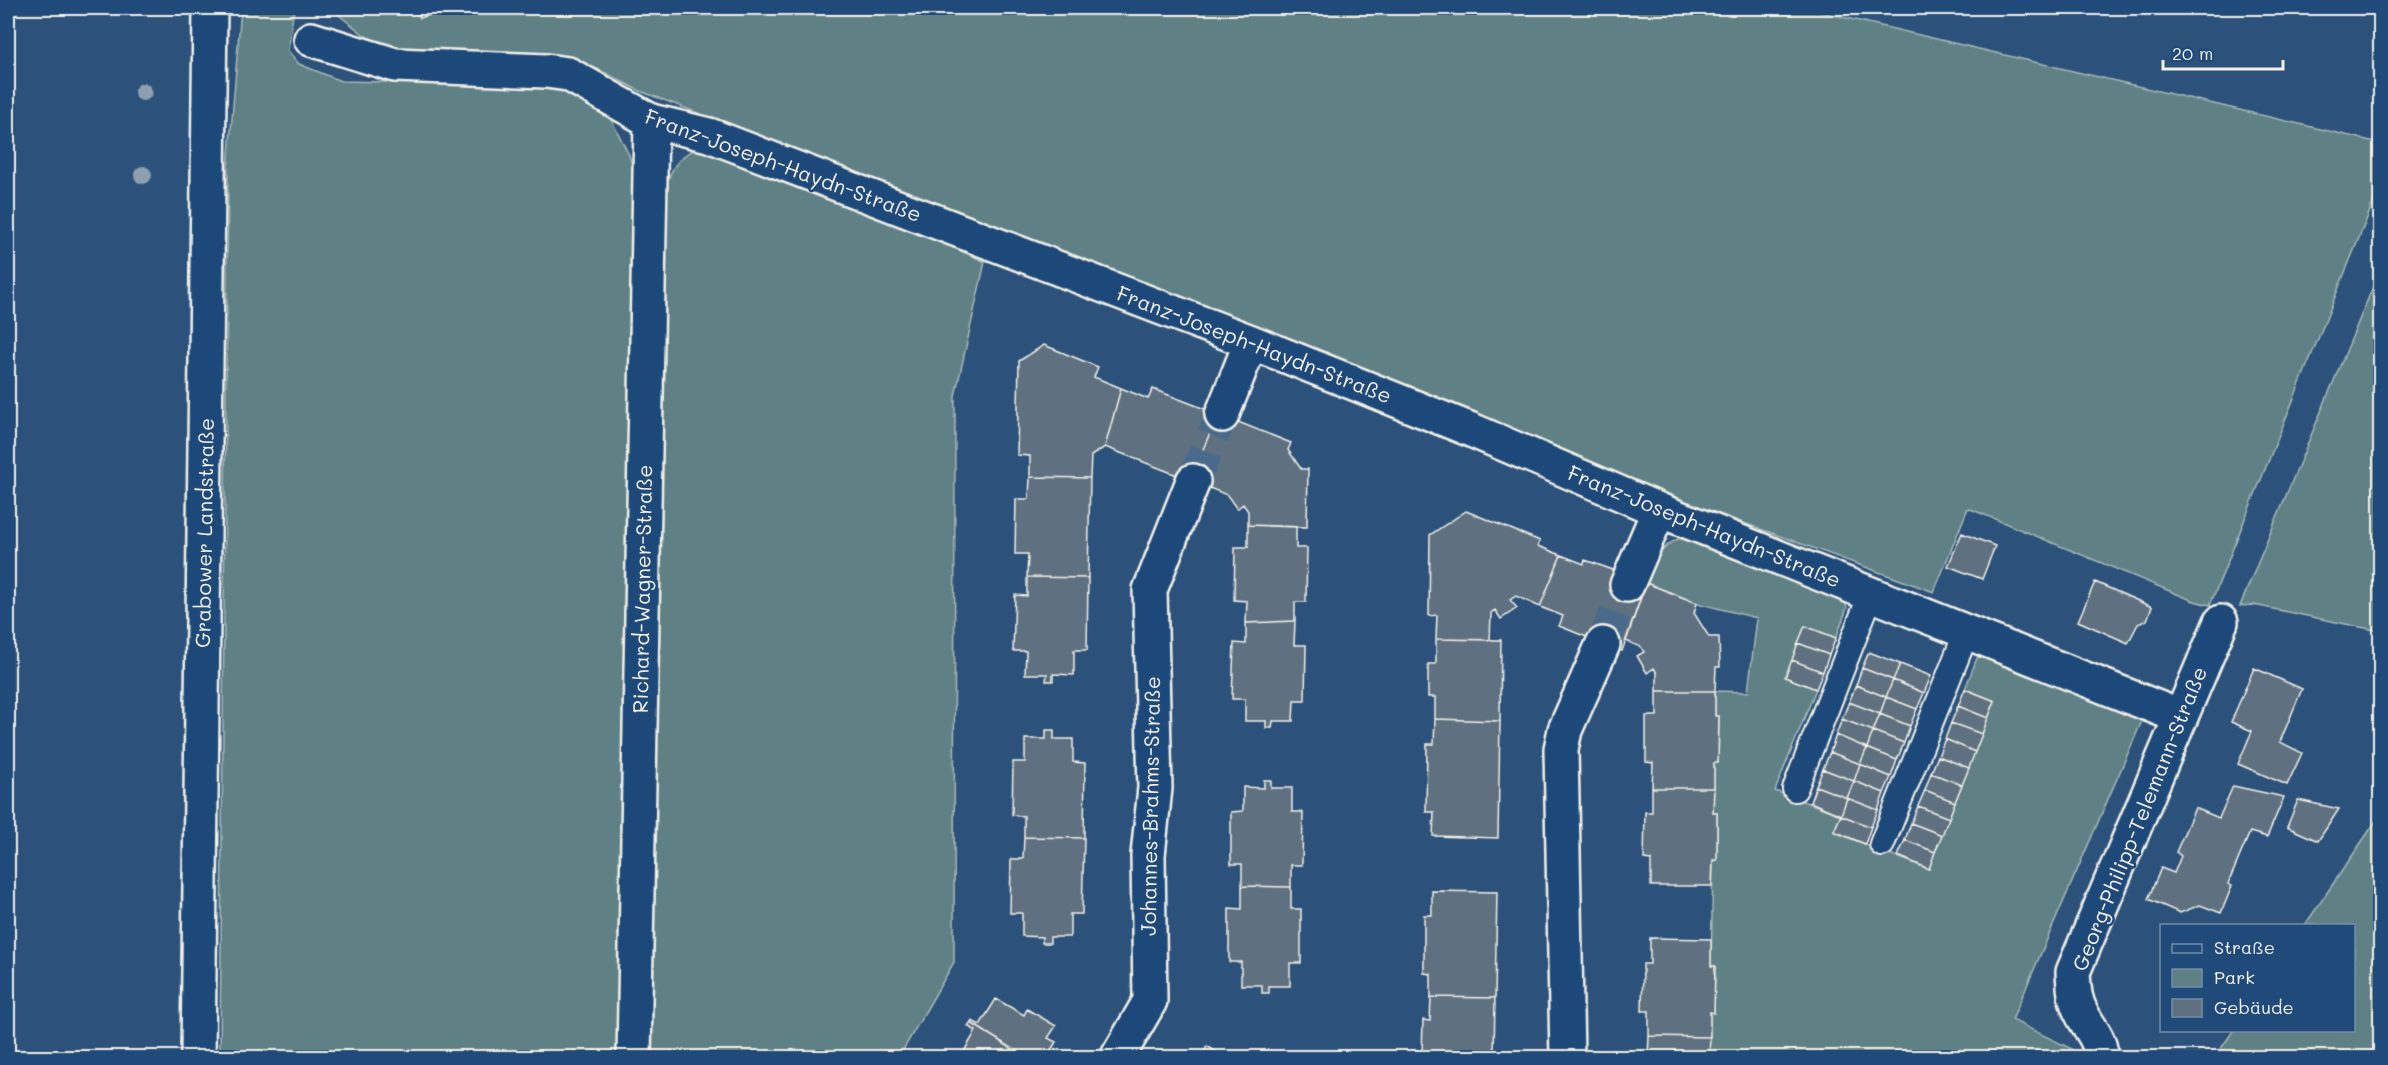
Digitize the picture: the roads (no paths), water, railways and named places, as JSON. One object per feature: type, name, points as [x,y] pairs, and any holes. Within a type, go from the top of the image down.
[{"type":"street","name":"Grabower Landstraße","points":[[198,1058],[210,8]]},
{"type":"street","name":"Franz-Joseph-Haydn-Straße","points":[[311,39],[395,65],[546,71],[568,74],[651,121],[709,135],[1251,342],[1469,429],[1659,510],[2181,717]]},
{"type":"street","name":"Richard-Wagner-Straße","points":[[634,1058],[651,121]]},
{"type":"street","points":[[1222,415],[1251,342]]},
{"type":"street","name":"Johannes-Brahms-Straße","points":[[1117,1058],[1150,1001],[1148,855],[1155,788],[1150,590],[1193,481]]},
{"type":"street","points":[[1627,585],[1659,510]]},
{"type":"street","name":"Georg-Philipp-Telemann-Straße","points":[[2101,1053],[2095,1033],[2082,1015],[2074,993],[2073,972],[2221,622]]},
{"type":"street","points":[[1567,1058],[1561,749],[1564,730],[1603,644]]},
{"type":"lane","points":[[1795,789],[1871,594]]},
{"type":"lane","points":[[1882,844],[1966,631]]},
{"type":"tunnel","points":[[1193,481],[1222,415]]},
{"type":"tunnel","points":[[1603,644],[1627,585]]}]
